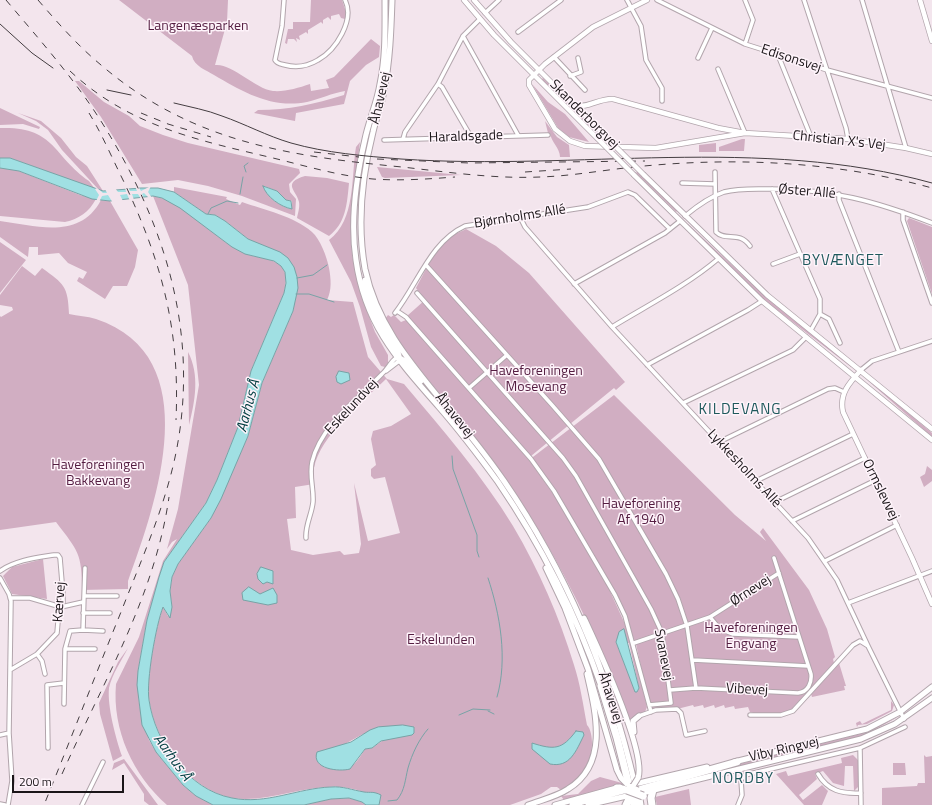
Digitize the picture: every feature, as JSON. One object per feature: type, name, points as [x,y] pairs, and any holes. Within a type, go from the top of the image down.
[{"type":"highway","points":[[601,686],[617,738],[634,805]]},
{"type":"highway","points":[[634,792],[737,762]]},
{"type":"highway","points":[[634,792],[649,805]]},
{"type":"highway","points":[[634,792],[651,798],[652,805]]},
{"type":"main road","name":"Åhavevej","points":[[385,0],[384,58],[381,81],[364,140],[355,198],[353,235],[356,260],[366,300],[379,330],[472,447],[501,487],[526,528],[554,576],[571,612],[601,686]]},
{"type":"main road","name":"Åhavevej","points":[[392,0],[389,56],[384,93],[372,136],[366,166],[362,204],[361,235],[363,270],[369,299],[383,329],[400,358],[458,420],[513,494],[561,577],[585,629],[606,681],[621,731],[634,792]]},
{"type":"main road","points":[[526,528],[528,536],[565,608],[581,650],[594,686],[615,766],[623,780],[634,792]]},
{"type":"main road","points":[[561,577],[565,578],[604,660],[622,704],[637,754],[640,771],[634,792]]},
{"type":"main road","points":[[528,805],[552,797],[569,789],[577,783],[589,768],[596,743],[594,709],[581,650]]},
{"type":"main road","name":"Viby Ringvej","points":[[556,805],[565,802],[634,792],[661,778],[737,762],[859,732],[883,722],[900,712],[932,687]]},
{"type":"main road","name":"Viby Ringvej","points":[[588,805],[634,792],[861,739],[878,733],[904,719],[932,697]]},
{"type":"main road","points":[[637,754],[638,747],[633,723],[635,719],[641,715]]},
{"type":"main road","points":[[640,771],[646,778],[661,778]]},
{"type":"main road","points":[[572,805],[634,792]]},
{"type":"street","points":[[284,0],[282,26],[275,60],[278,63],[295,66],[311,64],[320,60],[336,42],[346,24],[348,9],[345,0]]},
{"type":"street","name":"Skanderborgvej","points":[[464,0],[534,76],[762,301],[856,376],[932,440]]},
{"type":"street","name":"Skanderborgvej","points":[[474,0],[539,70],[754,284],[932,429]]},
{"type":"street","points":[[403,138],[405,132],[438,84],[463,36],[499,0]]},
{"type":"street","points":[[518,32],[561,0]]},
{"type":"street","points":[[627,0],[641,26],[646,60],[662,88],[662,101]]},
{"type":"street","points":[[534,76],[554,57],[593,27],[647,0]]},
{"type":"street","name":"Edisonsvej","points":[[657,0],[745,44],[827,70],[932,98]]},
{"type":"street","points":[[745,0],[752,20],[745,44]]},
{"type":"street","points":[[804,0],[846,128],[848,139]]},
{"type":"street","points":[[862,0],[906,148]]},
{"type":"street","points":[[920,0],[932,41]]},
{"type":"street","points":[[698,58],[712,28]]},
{"type":"street","points":[[463,36],[518,135]]},
{"type":"street","points":[[778,55],[811,136]]},
{"type":"street","points":[[554,57],[570,76],[585,90]]},
{"type":"street","points":[[570,76],[581,72],[578,58]]},
{"type":"street","points":[[718,69],[746,133]]},
{"type":"street","name":"Christian X's Vej","points":[[534,76],[529,80],[529,85],[549,120],[562,137],[578,144],[656,148],[746,133]]},
{"type":"street","points":[[438,84],[442,87],[471,137]]},
{"type":"street","name":"Christian X's Vej","points":[[575,106],[581,107],[603,99],[613,99],[718,128],[746,133],[848,139],[906,148],[932,154]]},
{"type":"street","name":"Haraldsgade","points":[[384,140],[403,138],[548,135]]},
{"type":"street","points":[[714,172],[716,232],[719,235],[742,238],[750,246]]},
{"type":"street","points":[[682,183],[715,184]]},
{"type":"street","points":[[772,189],[820,299],[820,314],[811,330]]},
{"type":"street","name":"Øster Allé","points":[[686,216],[700,204],[715,196],[732,191],[803,189],[839,194],[883,204],[932,223]]},
{"type":"street","name":"Bjørnholms Allé","points":[[469,388],[406,317],[396,312],[442,242],[462,227],[588,207],[628,192],[635,195],[670,229]]},
{"type":"street","points":[[839,194],[842,207],[898,352]]},
{"type":"street","points":[[902,212],[903,220],[932,303]]},
{"type":"street","points":[[574,284],[670,229],[686,216]]},
{"type":"street","name":"Lykkesholms Allé","points":[[520,217],[525,227],[612,327],[756,481],[825,561],[848,603],[904,719]]},
{"type":"street","points":[[773,264],[800,254]]},
{"type":"street","points":[[612,327],[667,294],[718,259]]},
{"type":"street","points":[[426,265],[599,460],[659,562],[678,599],[687,626],[696,688]]},
{"type":"street","points":[[417,293],[488,372]]},
{"type":"street","points":[[647,365],[762,301]]},
{"type":"street","points":[[820,314],[829,319],[840,342]]},
{"type":"street","points":[[683,403],[792,350],[806,337]]},
{"type":"street","points":[[719,442],[828,390],[835,388],[844,392],[861,370],[872,361],[932,341]]},
{"type":"street","points":[[507,355],[469,388],[531,459],[554,491],[615,595],[625,616],[634,643],[648,705],[651,712]]},
{"type":"street","name":"Eskelundvej","points":[[306,538],[306,530],[313,501],[311,483],[312,464],[316,451],[330,428],[343,412],[400,358]]},
{"type":"street","name":"Svanevej","points":[[488,372],[551,443],[576,476],[651,609],[662,633],[671,703],[648,705]]},
{"type":"street","name":"Ormslevvej","points":[[844,392],[842,408],[932,604]]},
{"type":"street","points":[[756,481],[853,434]]},
{"type":"street","points":[[775,502],[865,458]]},
{"type":"street","points":[[792,521],[876,480]]},
{"type":"street","points":[[825,561],[897,525]]},
{"type":"street","name":"Kærvej","points":[[0,571],[10,565],[28,559],[58,555],[60,558],[63,594],[61,607],[59,610],[57,633],[54,639],[37,654],[10,670]]},
{"type":"street","points":[[693,660],[808,666],[774,558]]},
{"type":"street","points":[[82,630],[85,568]]},
{"type":"street","points":[[848,603],[932,571]]},
{"type":"street","name":"Ørnevej","points":[[634,643],[710,617],[779,574]]},
{"type":"street","points":[[0,578],[10,598],[9,734],[12,781],[8,805],[0,804]]},
{"type":"street","points":[[84,596],[117,596]]},
{"type":"street","points":[[10,598],[30,598],[61,607],[83,602]]},
{"type":"street","points":[[83,613],[110,613]]},
{"type":"street","points":[[710,617],[720,629],[733,634],[798,637]]},
{"type":"street","points":[[64,704],[65,649],[70,631],[103,631]]},
{"type":"street","name":"Lykkesholms Allé","points":[[750,715],[784,715],[793,711],[853,645],[862,641],[868,646]]},
{"type":"street","points":[[65,649],[95,649]]},
{"type":"street","points":[[37,654],[42,661],[45,674]]},
{"type":"street","name":"Vibevej","points":[[670,690],[696,688],[798,693],[805,691],[810,683],[811,674],[808,666]]},
{"type":"street","points":[[48,748],[47,685],[64,683]]},
{"type":"street","points":[[641,715],[677,708],[681,713],[686,735],[705,731]]},
{"type":"street","points":[[738,805],[742,795],[741,780],[745,775],[860,748],[905,727]]},
{"type":"street","points":[[0,735],[9,734]]},
{"type":"street","points":[[860,748],[861,805]]},
{"type":"street","points":[[82,805],[103,762]]},
{"type":"street","points":[[818,774],[826,785],[835,791],[844,793],[861,793]]},
{"type":"green space","name":"Langenæsparken","points":[[119,0],[228,0],[227,22],[215,65],[222,65],[229,68],[258,85],[273,91],[287,90],[310,84],[311,91],[329,88],[326,80],[334,77],[371,39],[380,46],[379,57],[366,65],[350,81],[344,104],[296,113],[295,121],[254,113],[258,110],[291,108],[312,104],[344,95],[345,91],[307,102],[294,104],[258,98],[201,67],[195,62],[192,56]]},
{"type":"green space","points":[[311,0],[342,0],[346,12],[345,19],[341,18],[339,14],[331,16],[331,20],[328,17],[323,20],[323,24],[321,22],[308,30],[308,34],[306,32],[299,36],[300,40],[296,38],[297,42],[294,39],[288,39],[287,44],[285,43],[288,29],[293,29],[293,22],[310,22]]},
{"type":"green space","points":[[543,78],[604,138],[604,140],[602,140],[544,83]]},
{"type":"green space","points":[[75,81],[79,81],[104,102],[129,116],[140,126],[188,143],[299,169],[300,173],[289,184],[290,192],[296,199],[295,216],[242,196],[208,186],[178,180],[142,184],[101,117]],"holes":[[[264,186],[277,191],[286,200],[292,201],[292,209],[283,206],[271,198]]]},
{"type":"green space","points":[[532,84],[548,102],[565,114],[589,142],[569,137],[558,128]]},
{"type":"green space","points":[[0,108],[40,127],[39,129],[23,124],[0,125]]},
{"type":"green space","points":[[18,113],[41,121],[61,138],[76,157],[87,166],[103,191],[99,190],[62,150],[48,130],[36,121]]},
{"type":"green space","points":[[545,121],[557,137],[569,145],[570,157],[560,157],[559,151],[550,133],[548,133]]},
{"type":"green space","points":[[0,128],[18,129],[32,132],[43,137],[89,181],[95,189],[10,158],[0,158]]},
{"type":"green space","points":[[745,139],[744,151],[719,151],[719,147]]},
{"type":"green space","points":[[360,142],[351,212],[352,255],[362,298],[375,332],[388,355],[388,363],[385,367],[381,366],[371,347],[360,307],[351,282],[329,240],[338,231],[348,210],[351,197],[356,147]]},
{"type":"green space","points":[[716,143],[716,152],[699,152],[699,145]]},
{"type":"green space","points":[[377,167],[461,175],[385,178],[382,177]]},
{"type":"green space","points":[[0,168],[9,168],[19,171],[80,195],[96,199],[90,208],[83,214],[75,219],[65,222],[0,216]]},
{"type":"green space","points":[[638,171],[677,211],[676,212],[636,173]]},
{"type":"green space","points":[[305,176],[327,178],[349,183],[345,212],[335,231],[329,236],[297,218],[299,202],[292,188],[292,184],[294,181]]},
{"type":"green space","name":"Eskelunden","points":[[174,187],[227,197],[226,199],[240,205],[242,202],[288,218],[305,226],[312,232],[323,248],[329,268],[331,284],[327,300],[353,302],[368,357],[387,379],[404,384],[461,453],[501,507],[531,559],[548,594],[562,629],[578,679],[592,743],[590,759],[584,771],[574,782],[561,790],[557,787],[551,787],[541,794],[510,805],[379,805],[379,801],[361,791],[343,787],[307,789],[251,799],[232,798],[216,793],[201,785],[176,761],[166,747],[152,715],[148,690],[152,653],[160,615],[163,607],[168,616],[172,607],[170,591],[172,577],[178,564],[211,518],[248,436],[262,383],[293,311],[297,277],[257,244],[225,221],[215,215],[206,214],[174,192]],"holes":[[[386,379],[411,414],[391,426],[373,431],[371,439],[376,465],[371,469],[371,476],[374,479],[385,477],[400,533],[368,541],[354,483],[361,544],[359,553],[344,555],[340,551],[313,555],[291,550],[287,519],[296,518],[295,487],[314,484],[314,468],[324,444],[343,420]],[[363,734],[382,741],[372,748],[365,749],[357,761],[349,768],[339,770],[324,767],[343,745]]]},
{"type":"green space","points":[[153,196],[178,205],[232,247],[248,255],[268,259],[277,263],[281,266],[286,275],[284,293],[251,371],[238,427],[217,480],[206,503],[164,562],[147,620],[138,671],[139,704],[149,740],[156,752],[183,785],[196,796],[213,805],[167,805],[155,793],[144,780],[127,750],[121,735],[116,701],[116,684],[139,637],[163,561],[177,539],[172,542],[167,549],[178,509],[199,385],[188,285]]},
{"type":"green space","points":[[101,200],[110,201],[138,250],[135,267],[127,286],[113,286],[105,299],[77,281],[79,277],[83,279],[87,272],[68,263],[59,253],[38,255],[38,247],[29,247],[28,257],[0,237],[0,221],[43,227],[70,226],[82,221],[92,213]]},
{"type":"green space","points":[[909,218],[932,227],[932,294],[907,221]]},
{"type":"green space","points":[[688,224],[766,297],[852,366],[851,367],[764,300],[687,225]]},
{"type":"green space","name":"Haveforeningen Mosevang","points":[[466,229],[496,246],[529,273],[625,382],[616,390],[614,388],[531,456],[407,316],[425,300],[416,288],[437,251],[448,239]]},
{"type":"green space","points":[[0,242],[26,260],[0,293]]},
{"type":"green space","name":"Haveforeningen Bakkevang","points":[[22,266],[35,276],[42,268],[60,282],[66,291],[69,314],[96,319],[131,338],[152,364],[163,397],[165,434],[160,473],[151,512],[140,549],[128,581],[128,589],[82,590],[80,560],[74,547],[56,522],[0,530],[0,316],[1,317],[13,310],[12,307],[0,305],[0,295]]},
{"type":"green space","points":[[388,315],[391,317],[394,315],[401,322],[406,320],[529,460],[614,395],[735,515],[766,541],[760,532],[763,528],[809,590],[827,629],[835,657],[833,659],[834,663],[790,711],[775,714],[759,714],[750,712],[748,707],[735,709],[734,706],[725,708],[724,705],[715,708],[714,705],[704,708],[703,705],[694,707],[693,705],[681,708],[653,710],[650,707],[636,644],[613,594],[559,500],[542,474],[532,464],[561,505],[609,589],[630,635],[628,636],[634,651],[647,707],[645,712],[633,718],[630,722],[589,625],[564,575],[537,527],[491,458],[409,356],[385,319]],"holes":[[[616,642],[629,643],[639,688],[637,692],[635,691]]]},
{"type":"green space","points":[[188,352],[192,361],[195,379],[193,407],[189,425]]},
{"type":"green space","points":[[866,379],[932,433],[932,437]]},
{"type":"green space","points":[[927,466],[932,470],[932,481],[924,487],[920,477],[925,474]]},
{"type":"green space","points":[[43,559],[47,599],[12,594],[3,576],[12,567]]},
{"type":"green space","points":[[128,648],[115,672],[109,688],[109,704],[122,756],[113,761],[100,714],[99,703],[118,662]]},
{"type":"green space","points":[[839,663],[846,686],[844,686],[845,690],[812,697],[811,694]]},
{"type":"green space","points":[[891,701],[894,705],[892,711],[867,724],[858,725],[857,727],[856,723],[860,721],[862,724],[891,710]]},
{"type":"green space","points":[[898,717],[865,735],[850,740],[683,780],[743,763],[860,734]]},
{"type":"green space","points":[[853,755],[858,760],[858,787],[854,791],[853,766],[845,766],[844,786],[833,783],[823,771],[815,774],[817,779],[799,795],[803,800],[822,785],[828,791],[822,805],[804,805],[776,774],[786,771],[788,776],[842,763],[841,758]]},
{"type":"green space","points":[[924,755],[926,757],[932,756],[932,805],[882,805],[882,788],[917,786],[918,783],[925,783]]},
{"type":"green space","points":[[124,759],[158,805],[149,805],[144,801],[144,794],[124,763],[112,770],[114,763]]},
{"type":"green space","points":[[893,763],[905,763],[906,775],[893,775]]},
{"type":"green space","points":[[600,777],[622,783],[623,785],[564,800],[561,796],[578,794],[591,781]]},
{"type":"green space","points":[[689,789],[691,805],[657,805],[655,797]]},
{"type":"green space","points":[[349,798],[362,802],[366,805],[304,805],[331,799]]},
{"type":"water","name":"Aarhus Å","points":[[0,158],[10,158],[103,191],[158,188],[174,192],[206,214],[215,215],[225,221],[248,239],[280,252],[288,258],[294,267],[298,288],[293,311],[262,383],[248,436],[221,499],[211,518],[178,564],[172,577],[170,591],[172,607],[170,618],[163,607],[157,626],[149,680],[149,700],[152,716],[158,732],[176,762],[188,775],[201,785],[216,793],[245,800],[270,798],[319,788],[340,787],[381,795],[379,805],[366,805],[362,802],[349,798],[331,799],[304,805],[213,805],[196,796],[183,785],[156,752],[142,725],[137,685],[138,671],[147,620],[159,577],[164,562],[206,503],[217,480],[238,427],[251,371],[284,293],[286,283],[285,272],[281,266],[274,261],[245,254],[232,247],[180,208],[162,198],[153,196],[110,201],[92,199],[19,171],[0,168]]},
{"type":"water","points":[[263,186],[277,191],[286,200],[291,201],[292,209],[274,201],[267,194]]},
{"type":"water","points":[[339,371],[349,373],[350,380],[341,384],[337,382],[336,377]]},
{"type":"water","points":[[261,567],[273,571],[273,584],[267,582],[263,584],[258,579],[257,574]]},
{"type":"water","points":[[249,587],[260,594],[273,588],[277,595],[277,603],[268,605],[243,600],[242,593]]},
{"type":"water","points":[[624,629],[639,688],[637,692],[635,692],[616,642],[619,632]]},
{"type":"water","points":[[403,725],[414,727],[414,733],[412,735],[381,741],[372,748],[365,749],[350,769],[339,770],[327,768],[322,766],[316,758],[317,752],[351,742],[370,730],[378,727]]},
{"type":"water","points":[[576,731],[583,732],[584,735],[572,757],[563,763],[557,765],[550,764],[532,749],[532,743],[546,747],[557,747],[562,745]]},
{"type":"pier","points":[[135,186],[138,186],[141,191],[151,186],[148,192],[152,198],[149,198],[144,193],[142,194],[144,199],[141,199],[138,194],[132,194],[134,200],[130,201],[127,194],[120,195],[123,201],[113,203],[108,195],[102,196],[99,202],[96,201],[99,195],[95,189],[97,188],[103,193],[107,193],[105,189],[115,188],[118,192],[126,192],[125,187],[128,187],[130,191],[137,191]]},
{"type":"waterway","points":[[246,172],[244,166],[248,163]]},
{"type":"waterway","points":[[240,194],[243,177]]},
{"type":"waterway","points":[[208,214],[211,208],[227,201],[238,203]]},
{"type":"waterway","points":[[297,278],[313,275],[327,265]]},
{"type":"waterway","points":[[296,294],[309,294],[334,302]]},
{"type":"waterway","points":[[452,456],[453,469],[477,535],[477,551],[479,557]]},
{"type":"waterway","points":[[488,578],[496,606],[501,637],[502,667],[497,697]]},
{"type":"waterway","points":[[459,715],[473,709],[490,710]]},
{"type":"waterway","points":[[488,711],[494,714]]},
{"type":"waterway","points":[[388,801],[397,800],[400,796],[414,752],[428,729]]},
{"type":"tram line","points":[[0,24],[32,53],[53,68]]},
{"type":"tram line","points":[[107,90],[131,95]]},
{"type":"tram line","points":[[174,103],[216,114],[291,143],[331,152],[359,155],[401,159],[468,162],[735,157],[801,161],[867,169],[932,183]]},
{"type":"railway","points":[[6,0],[89,102],[123,158],[143,199],[160,240],[172,283],[180,326],[184,371],[182,416],[174,462],[157,519],[44,805]]},
{"type":"railway","points":[[38,0],[84,50],[135,91],[170,112],[206,128],[242,141],[280,150],[360,163],[471,175],[505,177],[579,174],[631,167],[680,163],[753,162],[789,164],[861,172],[932,188]]},
{"type":"railway","points":[[70,71],[93,90],[140,118],[165,128],[218,145],[360,178],[404,180],[455,177]]},
{"type":"railway","points":[[89,113],[107,146],[137,210],[158,268],[166,297],[175,356],[176,420]]},
{"type":"railway","points":[[141,113],[168,124],[211,137]]},
{"type":"railway","points":[[314,152],[359,157]]},
{"type":"railway","points":[[377,159],[469,163],[645,161]]},
{"type":"railway","points":[[525,172],[571,169]]},
{"type":"railway","points":[[62,774],[110,673],[140,604],[162,534],[169,497]]},
{"type":"district","name":"BYVÆNGET","points":[[843,261]]},
{"type":"district","name":"KILDEVANG","points":[[740,410]]},
{"type":"district","name":"NORDBY","points":[[743,779]]},
{"type":"park label","name":"Haveforening Af 1940","points":[[641,514]]},
{"type":"park label","name":"Haveforeningen Engvang","points":[[751,638]]}]
